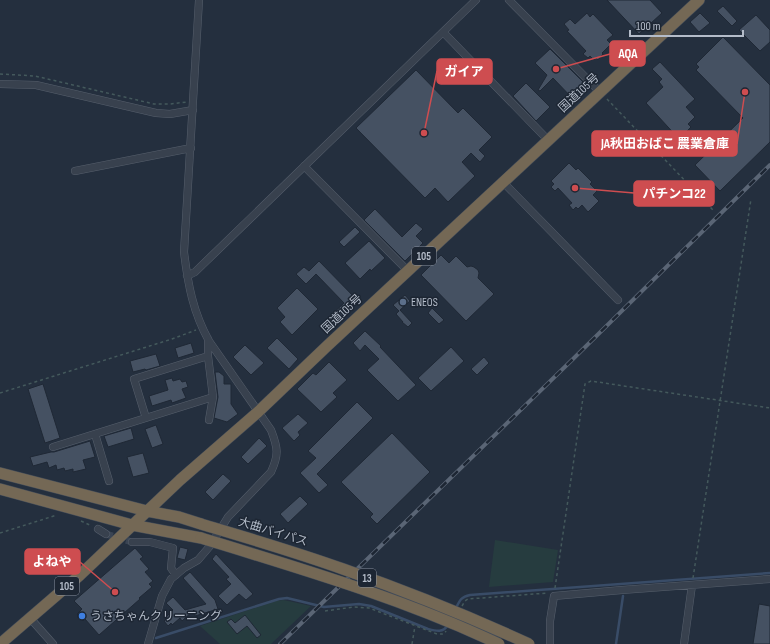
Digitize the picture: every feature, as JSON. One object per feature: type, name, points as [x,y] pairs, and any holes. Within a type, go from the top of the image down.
[{"type":"highway","name":"国道105号","points":[[0,644],[80,575],[180,480],[258,412],[697,1]]},
{"type":"highway","name":"大曲バイパス","points":[[0,473],[147,511],[179,517],[296,553],[344,569],[467,616],[529,644]]},
{"type":"highway","name":"13","points":[[0,489],[132,525],[201,538],[377,595],[433,615],[499,644]]},
{"type":"street","points":[[148,644],[162,596],[171,579],[184,568],[198,560],[210,546],[228,516],[271,472],[275,464],[277,454],[276,444],[271,430],[202,328],[193,304],[187,276],[184,252],[199,0]]},
{"type":"street","points":[[187,276],[195,272],[476,0]]},
{"type":"street","points":[[509,0],[600,92]]},
{"type":"street","points":[[443,32],[548,140]]},
{"type":"street","points":[[0,84],[36,85],[156,113],[170,114],[193,110]]},
{"type":"street","points":[[76,171],[191,148]]},
{"type":"street","points":[[304,166],[408,271]]},
{"type":"street","points":[[503,182],[618,300]]},
{"type":"street","points":[[208,339],[208,356],[213,397],[209,420]]},
{"type":"street","points":[[146,418],[134,379],[208,356]]},
{"type":"street","points":[[53,447],[213,397]]},
{"type":"street","points":[[95,434],[109,481]]},
{"type":"street","points":[[98,529],[106,534]]},
{"type":"street","points":[[132,542],[150,542],[173,548],[171,568],[176,575]]},
{"type":"street","points":[[550,644],[550,621],[554,596],[770,578]]},
{"type":"street","points":[[684,644],[692,585]]},
{"type":"street","points":[[30,618],[53,644]]},
{"type":"path","points":[[0,74],[35,76],[154,104],[193,102]]},
{"type":"path","points":[[600,92],[713,210]]},
{"type":"path","points":[[693,576],[751,199]]},
{"type":"path","points":[[0,393],[172,339],[202,328]]},
{"type":"path","points":[[554,592],[585,384],[591,381],[770,408]]},
{"type":"path","points":[[0,533],[61,514]]},
{"type":"path","points":[[78,520],[98,529]]},
{"type":"path","points":[[412,644],[415,626]]},
{"type":"green space","points":[[495,540],[558,550],[553,582],[489,587]]},
{"type":"green space","points":[[283,600],[311,606],[271,644],[220,644],[200,626],[276,601]]},
{"type":"building","points":[[607,0],[650,0],[662,13],[639,34]]},
{"type":"building","points":[[723,6],[737,21],[732,26],[717,11]]},
{"type":"building","points":[[587,13],[590,17],[593,14],[613,35],[607,40],[611,44],[602,53],[603,54],[598,60],[596,58],[594,60],[590,56],[588,58],[583,54],[586,51],[567,31],[569,30],[564,24],[570,19],[575,24]]},
{"type":"building","points":[[700,13],[710,23],[699,32],[690,22]]},
{"type":"building","points":[[756,15],[770,30],[770,42],[760,51],[739,30]]},
{"type":"building","points":[[723,37],[770,85],[770,142],[720,191],[695,165],[743,118],[696,70],[699,67],[696,64]]},
{"type":"building","points":[[550,49],[588,87],[574,100],[553,78],[540,91],[538,90],[547,75],[535,63]]},
{"type":"building","points":[[660,62],[695,99],[686,107],[695,117],[688,124],[691,127],[679,139],[646,103],[663,87],[659,82],[662,79],[652,69]]},
{"type":"building","points":[[416,70],[458,113],[463,108],[492,137],[479,150],[485,156],[480,162],[471,153],[462,162],[475,176],[448,202],[435,188],[425,198],[356,128]]},
{"type":"building","points":[[526,83],[550,107],[536,121],[513,96]]},
{"type":"building","points":[[569,163],[576,170],[578,168],[592,182],[590,184],[597,191],[593,195],[599,201],[588,212],[582,205],[578,209],[576,207],[573,210],[569,205],[572,203],[558,188],[555,191],[551,187],[554,184],[551,181]]},
{"type":"building","points":[[375,209],[402,237],[416,223],[423,229],[416,236],[423,243],[405,261],[364,220]]},
{"type":"building","points":[[355,227],[360,232],[344,247],[339,242]]},
{"type":"building","points":[[369,241],[385,258],[371,271],[370,269],[360,279],[345,263]]},
{"type":"building","points":[[441,255],[449,263],[456,256],[467,267],[474,267],[478,270],[478,278],[494,294],[466,321],[421,275]]},
{"type":"building","points":[[319,261],[358,301],[349,310],[350,312],[334,328],[326,320],[344,303],[316,274],[306,284],[296,274],[304,267],[309,271]]},
{"type":"building","points":[[297,288],[318,309],[292,335],[280,322],[285,317],[277,308]]},
{"type":"building","points":[[405,295],[410,301],[400,310],[412,323],[408,327],[396,314],[399,311],[393,305]]},
{"type":"building","points":[[432,308],[444,320],[439,324],[428,313]]},
{"type":"building","points":[[365,331],[381,346],[380,347],[416,385],[398,401],[367,370],[379,359],[365,345],[360,351],[353,343]]},
{"type":"building","points":[[277,338],[298,359],[289,369],[267,348]]},
{"type":"building","points":[[191,343],[194,353],[178,358],[175,348]]},
{"type":"building","points":[[245,345],[264,363],[251,375],[233,357]]},
{"type":"building","points":[[451,347],[464,361],[431,391],[418,378]]},
{"type":"building","points":[[156,354],[160,366],[133,372],[130,361]]},
{"type":"building","points":[[484,357],[489,363],[477,375],[471,369]]},
{"type":"building","points":[[329,362],[347,380],[333,393],[337,397],[321,412],[297,389],[313,373],[316,375]]},
{"type":"building","points":[[215,372],[219,372],[224,376],[224,384],[231,384],[231,404],[238,414],[227,422],[214,418],[218,397]]},
{"type":"building","points":[[172,378],[173,381],[180,379],[182,382],[186,381],[188,387],[182,389],[186,398],[172,403],[171,400],[152,406],[149,396],[168,390],[165,380]]},
{"type":"building","points":[[43,384],[60,438],[45,443],[28,389]]},
{"type":"building","points":[[357,402],[373,418],[317,474],[328,485],[319,493],[300,473],[316,458],[308,451]]},
{"type":"building","points":[[298,414],[308,423],[298,432],[300,435],[294,441],[282,428]]},
{"type":"building","points":[[156,425],[163,444],[152,448],[145,429]]},
{"type":"building","points":[[131,428],[134,439],[108,447],[104,436]]},
{"type":"building","points":[[392,433],[430,472],[377,524],[370,517],[373,514],[341,482]]},
{"type":"building","points":[[259,438],[267,446],[248,464],[241,457]]},
{"type":"building","points":[[90,441],[95,457],[83,460],[86,469],[73,472],[73,469],[65,471],[64,468],[57,470],[56,465],[49,468],[47,462],[33,466],[30,457],[54,452]]},
{"type":"building","points":[[143,453],[149,473],[133,477],[127,457]]},
{"type":"building","points":[[223,474],[231,481],[213,500],[205,492]]},
{"type":"building","points":[[300,496],[308,504],[288,523],[280,514]]},
{"type":"building","points":[[180,547],[188,549],[185,560],[177,558]]},
{"type":"building","points":[[135,548],[143,557],[140,559],[149,569],[145,572],[153,581],[149,584],[152,587],[99,635],[85,619],[83,621],[77,614],[82,609],[74,601]]},
{"type":"building","points":[[216,554],[253,594],[246,600],[239,594],[227,605],[218,596],[231,584],[226,579],[229,577],[212,559]]},
{"type":"building","points":[[190,572],[215,600],[218,609],[195,616],[194,610],[182,621],[180,618],[172,625],[171,623],[168,626],[164,621],[173,610],[166,603],[173,597],[185,610],[206,604],[183,578]]},
{"type":"building","points":[[759,604],[770,606],[770,644],[753,644]]},
{"type":"building","points":[[245,615],[261,635],[257,638],[247,626],[237,634],[227,622],[231,619],[235,623]]},
{"type":"waterway","points":[[456,608],[461,599],[470,595],[770,573]]},
{"type":"waterway","points":[[616,644],[623,596]]},
{"type":"waterway","points":[[156,638],[279,599],[287,598],[324,607],[359,604],[371,606],[428,629],[439,631],[446,628],[448,625]]},
{"type":"tunnel","points":[[106,534],[132,542]]},
{"type":"railway","points":[[280,644],[770,165]]},
{"type":"place","name":"AQA","points":[[556,69]]},
{"type":"place","name":"JA秋田おばこ 農業倉庫","points":[[745,92]]},
{"type":"place","name":"ガイア","points":[[424,133]]},
{"type":"place","name":"パチンコ22","points":[[575,188]]},
{"type":"place","name":"ENEOS","points":[[403,302]]},
{"type":"place","name":"よねや","points":[[115,592]]},
{"type":"place","name":"うさちゃんクリーニング","points":[[82,616]]}]
